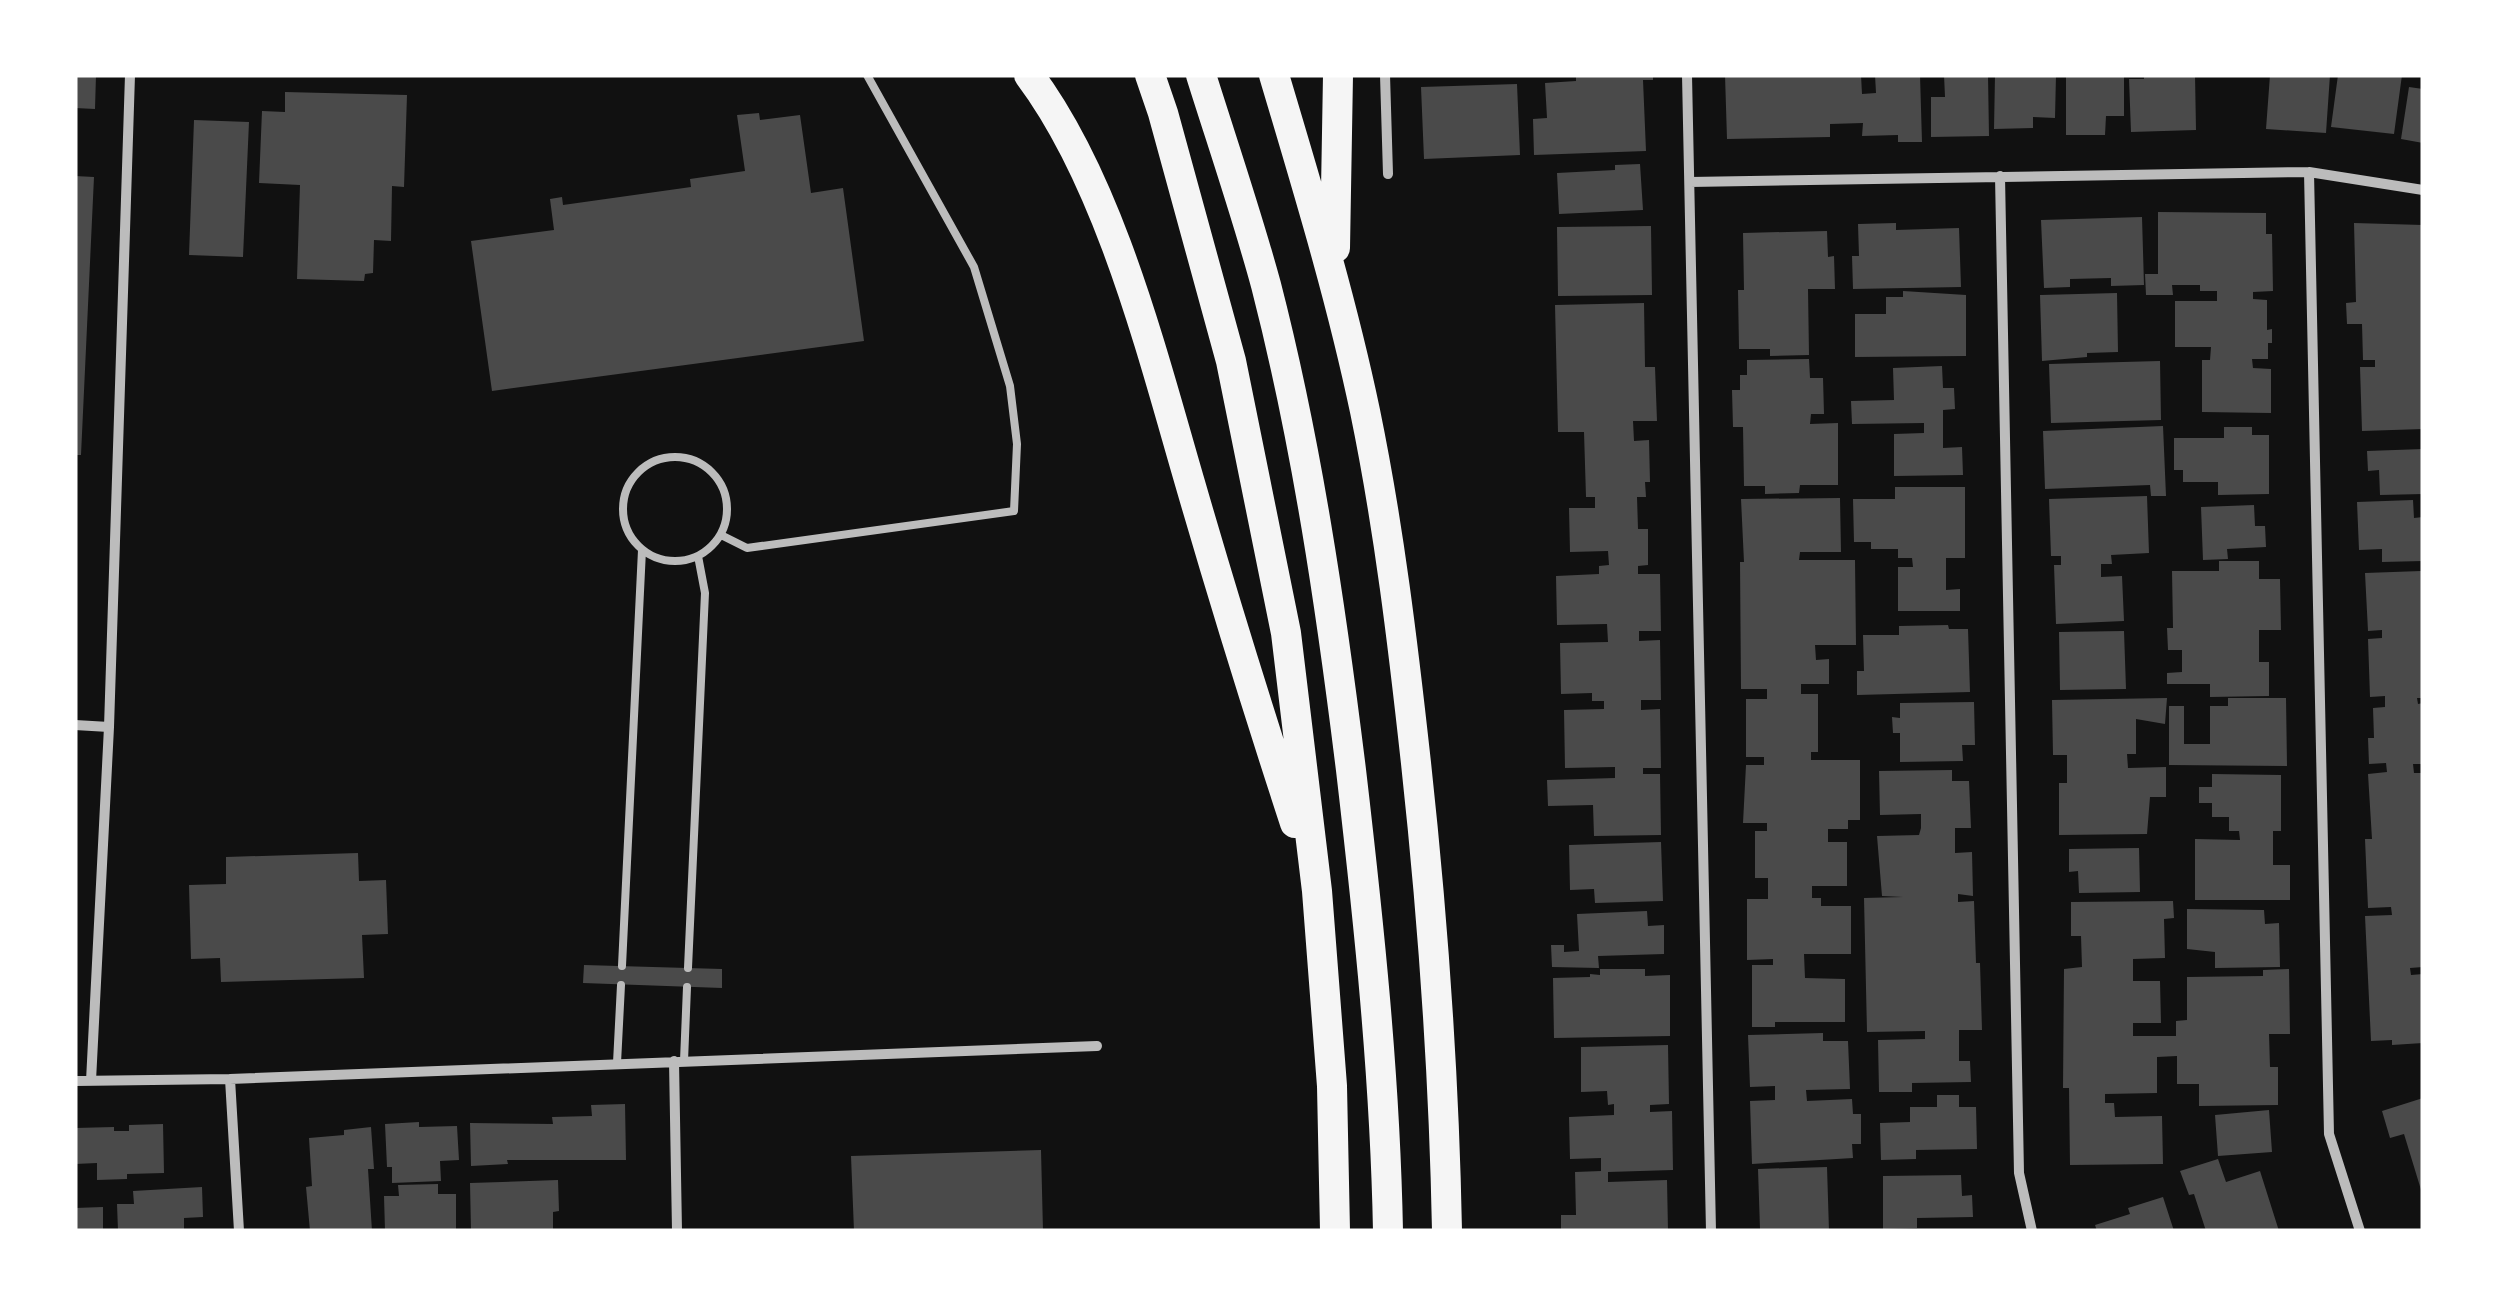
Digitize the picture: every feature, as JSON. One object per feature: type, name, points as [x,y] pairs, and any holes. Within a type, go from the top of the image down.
[{"type":"highway","points":[[1030,75],[1072,144],[1107,221],[1164,394],[1236,644],[1317,890]]},
{"type":"highway","points":[[1150,75],[1231,361],[1286,634],[1317,890],[1332,1086],[1335,1231]]},
{"type":"highway","points":[[1202,75],[1266,286],[1300,441],[1334,636],[1373,952],[1388,1231]]},
{"type":"highway","points":[[1274,75],[1334,276],[1365,413],[1402,634],[1436,990],[1447,1231]]},
{"type":"highway","points":[[1334,276],[1338,75]]},
{"type":"street","points":[[91,1081],[109,727],[130,75]]},
{"type":"street","points":[[1385,75],[1388,174]]},
{"type":"street","points":[[1687,75],[1711,1231]]},
{"type":"street","points":[[1690,182],[2310,172],[2423,190]]},
{"type":"street","points":[[2310,172],[2330,1134],[2360,1231]]},
{"type":"street","points":[[2000,176],[2019,1172],[2032,1231]]},
{"type":"street","points":[[75,725],[109,727]]},
{"type":"street","points":[[75,1081],[230,1079],[1097,1046]]},
{"type":"street","points":[[677,1231],[679,1061]]},
{"type":"street","points":[[230,1079],[239,1231]]},
{"type":"lane","points":[[721,535],[747,548],[1014,511],[1017,444],[1010,386],[974,267],[867,75]]},
{"type":"lane","points":[[674,457],[692,460],[720,482],[727,518],[721,535],[698,556],[678,562],[659,559],[642,550],[630,536],[624,519],[624,501],[630,484],[641,470],[656,461],[674,457]]},
{"type":"lane","points":[[622,966],[642,550]]},
{"type":"lane","points":[[688,968],[705,593],[698,556]]},
{"type":"lane","points":[[617,1063],[620,985]]},
{"type":"lane","points":[[679,1061],[687,987]]},
{"type":"building","points":[[75,75],[96,75],[95,109],[75,108]]},
{"type":"building","points":[[1576,75],[1653,75],[1653,80],[1643,80],[1646,151],[1534,155],[1533,119],[1547,118],[1545,83],[1576,81]]},
{"type":"building","points":[[1725,75],[1861,75],[1862,94],[1876,93],[1875,75],[1920,75],[1922,142],[1898,142],[1898,135],[1862,136],[1863,123],[1830,124],[1830,137],[1727,139]]},
{"type":"building","points":[[1944,75],[1988,75],[1989,136],[1931,137],[1931,97],[1945,97]]},
{"type":"building","points":[[1995,75],[2056,75],[2055,118],[2033,117],[2033,128],[1994,129]]},
{"type":"building","points":[[2066,75],[2124,75],[2124,116],[2106,116],[2105,135],[2066,135]]},
{"type":"building","points":[[2144,75],[2195,75],[2196,130],[2131,132],[2129,79],[2144,79]]},
{"type":"building","points":[[2270,75],[2330,75],[2326,133],[2266,129]]},
{"type":"building","points":[[2338,75],[2402,75],[2394,134],[2331,127]]},
{"type":"building","points":[[1517,84],[1520,155],[1424,159],[1421,87]]},
{"type":"building","points":[[2409,87],[2423,89],[2423,143],[2401,139]]},
{"type":"building","points":[[285,92],[407,95],[404,187],[392,186],[391,241],[374,240],[373,273],[365,274],[364,281],[297,279],[300,185],[259,183],[262,111],[285,112]]},
{"type":"building","points":[[759,113],[760,120],[800,115],[811,193],[843,188],[864,341],[492,391],[471,241],[554,230],[550,199],[562,197],[563,205],[691,187],[690,179],[745,171],[737,115]]},
{"type":"building","points":[[194,120],[249,122],[243,257],[189,255]]},
{"type":"building","points":[[1640,164],[1643,210],[1559,214],[1557,173],[1615,170],[1615,165]]},
{"type":"building","points":[[75,176],[94,177],[81,455],[75,455]]},
{"type":"building","points":[[2158,212],[2266,213],[2266,234],[2272,234],[2273,291],[2253,292],[2253,299],[2267,300],[2267,330],[2272,329],[2272,343],[2268,343],[2268,359],[2252,359],[2253,368],[2271,369],[2271,413],[2202,412],[2202,360],[2210,360],[2211,347],[2175,347],[2175,301],[2217,301],[2217,291],[2200,291],[2200,285],[2172,285],[2173,295],[2146,295],[2145,274],[2158,274]]},
{"type":"building","points":[[2142,217],[2144,285],[2111,286],[2111,278],[2070,279],[2070,287],[2044,288],[2041,220]]},
{"type":"building","points":[[1896,223],[1896,230],[1959,228],[1961,287],[1853,289],[1852,256],[1859,256],[1858,224]]},
{"type":"building","points":[[2354,223],[2423,225],[2423,429],[2362,431],[2360,367],[2375,367],[2375,360],[2363,360],[2362,324],[2347,324],[2346,303],[2356,302]]},
{"type":"building","points":[[1651,226],[1652,295],[1558,296],[1557,227]]},
{"type":"building","points":[[1827,231],[1828,257],[1834,256],[1835,289],[1808,289],[1809,355],[1770,356],[1770,349],[1739,349],[1738,290],[1744,290],[1743,233]]},
{"type":"building","points":[[1903,291],[1966,295],[1966,356],[1855,357],[1855,314],[1886,314],[1886,297],[1903,297]]},
{"type":"building","points":[[2117,293],[2118,352],[2042,361],[2040,295]]},
{"type":"building","points":[[1644,303],[1645,367],[1655,367],[1657,421],[1633,421],[1634,441],[1649,440],[1650,482],[1645,482],[1646,497],[1637,497],[1638,529],[1648,529],[1648,565],[1638,566],[1638,574],[1660,574],[1661,631],[1639,631],[1639,641],[1660,640],[1661,700],[1641,700],[1641,710],[1660,709],[1661,768],[1643,768],[1643,774],[1660,774],[1661,835],[1594,836],[1593,805],[1548,806],[1547,780],[1615,778],[1615,767],[1565,768],[1564,710],[1604,709],[1604,701],[1592,701],[1592,693],[1561,694],[1560,643],[1608,642],[1607,624],[1557,625],[1556,576],[1599,574],[1599,566],[1609,565],[1608,551],[1570,552],[1569,508],[1595,508],[1595,497],[1586,497],[1584,432],[1558,432],[1555,305]]},
{"type":"building","points":[[1809,359],[1810,378],[1823,378],[1824,414],[1811,414],[1810,424],[1838,423],[1838,485],[1800,485],[1799,493],[1765,494],[1765,486],[1744,486],[1743,427],[1733,427],[1732,390],[1740,390],[1740,375],[1747,375],[1747,360]]},
{"type":"building","points":[[2160,361],[2161,420],[2051,423],[2049,364]]},
{"type":"building","points":[[1942,366],[1943,388],[1954,388],[1955,409],[1943,410],[1943,448],[1962,447],[1963,475],[1894,476],[1894,434],[1924,433],[1924,423],[1852,424],[1851,401],[1894,400],[1893,368]]},
{"type":"building","points":[[2163,426],[2166,496],[2151,496],[2150,485],[2045,489],[2043,431]]},
{"type":"building","points":[[2224,427],[2252,427],[2252,435],[2269,435],[2269,494],[2218,495],[2218,482],[2183,482],[2183,470],[2174,470],[2174,438],[2224,438]]},
{"type":"building","points":[[2423,449],[2423,494],[2380,495],[2379,470],[2368,471],[2367,451]]},
{"type":"building","points":[[1895,487],[1965,487],[1965,558],[1946,558],[1946,590],[1960,589],[1960,611],[1898,611],[1898,567],[1913,567],[1912,558],[1898,558],[1898,549],[1871,549],[1871,542],[1854,542],[1853,499],[1895,499]]},
{"type":"building","points":[[2147,496],[2149,553],[2111,555],[2112,564],[2101,564],[2101,577],[2122,576],[2124,621],[2056,624],[2054,565],[2061,565],[2061,556],[2051,556],[2049,499]]},
{"type":"building","points":[[1840,498],[1841,552],[1800,552],[1799,560],[1855,560],[1856,645],[1815,645],[1816,660],[1829,659],[1829,684],[1801,684],[1801,694],[1818,694],[1818,752],[1811,752],[1811,760],[1860,760],[1860,820],[1848,820],[1848,829],[1828,829],[1828,842],[1847,842],[1847,886],[1812,886],[1812,898],[1821,898],[1821,906],[1851,906],[1851,954],[1804,954],[1805,978],[1845,979],[1845,1022],[1775,1022],[1775,1027],[1752,1027],[1752,965],[1773,965],[1773,959],[1747,960],[1747,899],[1768,899],[1768,878],[1755,878],[1755,831],[1767,831],[1767,823],[1743,823],[1746,765],[1764,765],[1764,757],[1746,757],[1746,699],[1767,699],[1767,689],[1741,689],[1741,499]]},
{"type":"building","points":[[2413,500],[2414,518],[2423,517],[2423,561],[2382,562],[2382,549],[2359,550],[2357,502]]},
{"type":"building","points":[[2254,505],[2255,526],[2265,526],[2266,547],[2227,549],[2228,559],[2203,560],[2201,507]]},
{"type":"building","points":[[2219,561],[2259,561],[2259,579],[2280,579],[2281,630],[2259,630],[2259,662],[2269,662],[2269,696],[2210,697],[2210,684],[2167,684],[2167,673],[2182,672],[2182,650],[2168,650],[2167,628],[2173,628],[2172,571],[2219,571]]},
{"type":"building","points":[[2421,571],[2423,698],[2417,698],[2418,704],[2423,703],[2423,764],[2413,764],[2414,773],[2423,773],[2423,967],[2410,968],[2411,975],[2423,974],[2423,1043],[2392,1045],[2392,1040],[2371,1041],[2365,916],[2392,915],[2391,907],[2368,908],[2365,839],[2372,839],[2368,774],[2387,772],[2386,763],[2369,764],[2368,738],[2374,738],[2373,708],[2385,707],[2385,696],[2370,697],[2368,639],[2382,638],[2382,630],[2368,631],[2365,573]]},
{"type":"building","points":[[1948,625],[1949,629],[1968,629],[1970,692],[1857,695],[1857,671],[1864,671],[1863,635],[1899,635],[1899,626]]},
{"type":"building","points":[[2124,631],[2126,689],[2060,690],[2059,632]]},
{"type":"building","points":[[2167,698],[2165,724],[2136,719],[2136,754],[2127,754],[2128,768],[2166,767],[2166,797],[2150,797],[2147,834],[2059,835],[2059,783],[2067,783],[2067,755],[2053,755],[2052,700]]},
{"type":"building","points":[[2228,698],[2286,698],[2287,766],[2169,765],[2169,706],[2184,706],[2184,744],[2210,744],[2210,706],[2228,706]]},
{"type":"building","points":[[1974,702],[1975,745],[1962,745],[1963,761],[1900,762],[1900,733],[1893,733],[1892,717],[1900,718],[1900,703]]},
{"type":"building","points":[[1952,770],[1952,781],[1969,781],[1971,828],[1955,828],[1955,853],[1972,852],[1973,896],[1958,894],[1958,902],[1974,901],[1976,963],[1980,963],[1982,1030],[1959,1030],[1959,1061],[1970,1061],[1971,1082],[1912,1083],[1912,1092],[1879,1092],[1878,1040],[1925,1039],[1925,1031],[1867,1032],[1864,898],[1903,897],[1882,896],[1877,836],[1919,835],[1921,828],[1921,814],[1880,815],[1879,771]]},
{"type":"building","points":[[2212,774],[2281,775],[2281,831],[2273,831],[2273,865],[2290,865],[2290,900],[2195,900],[2195,839],[2240,840],[2239,831],[2229,831],[2229,817],[2212,817],[2212,803],[2199,803],[2199,787],[2212,787]]},
{"type":"building","points":[[1661,842],[1663,901],[1595,903],[1594,889],[1570,890],[1569,845]]},
{"type":"building","points":[[2139,848],[2140,892],[2079,893],[2078,871],[2069,872],[2069,849]]},
{"type":"building","points":[[358,853],[359,881],[386,880],[388,934],[362,935],[364,978],[221,982],[220,958],[191,959],[189,885],[226,884],[226,857]]},
{"type":"building","points":[[2173,901],[2174,918],[2164,919],[2165,958],[2133,959],[2133,981],[2160,981],[2161,1023],[2133,1023],[2133,1036],[2176,1036],[2176,1021],[2187,1020],[2187,977],[2263,976],[2263,970],[2289,969],[2290,1034],[2269,1034],[2270,1067],[2278,1067],[2278,1105],[2199,1106],[2199,1084],[2177,1084],[2177,1056],[2157,1057],[2157,1093],[2105,1094],[2105,1103],[2114,1103],[2115,1117],[2162,1116],[2163,1164],[2070,1165],[2069,1088],[2063,1088],[2064,969],[2082,967],[2081,936],[2071,936],[2071,902]]},
{"type":"building","points":[[2187,909],[2264,910],[2265,924],[2279,923],[2280,967],[2215,968],[2215,952],[2187,949]]},
{"type":"building","points":[[1647,911],[1648,926],[1664,925],[1664,954],[1598,956],[1599,968],[1552,967],[1551,945],[1564,945],[1564,952],[1579,951],[1577,914]]},
{"type":"building","points":[[584,965],[722,969],[722,988],[583,983]]},
{"type":"building","points":[[1600,969],[1645,969],[1645,976],[1670,975],[1670,1036],[1554,1038],[1553,978],[1590,977],[1600,975]]},
{"type":"building","points":[[1823,1033],[1823,1041],[1848,1041],[1850,1089],[1806,1090],[1807,1101],[1852,1099],[1853,1114],[1861,1114],[1861,1144],[1852,1144],[1853,1158],[1752,1164],[1750,1101],[1775,1100],[1775,1086],[1750,1087],[1748,1035]]},
{"type":"building","points":[[1668,1045],[1669,1104],[1650,1105],[1650,1112],[1672,1111],[1673,1170],[1608,1172],[1608,1182],[1667,1180],[1668,1231],[1561,1231],[1561,1215],[1576,1215],[1575,1172],[1601,1171],[1601,1158],[1570,1159],[1569,1117],[1614,1115],[1614,1104],[1608,1105],[1607,1091],[1581,1092],[1581,1047]]},
{"type":"building","points":[[1937,1095],[1959,1095],[1959,1107],[1976,1107],[1977,1149],[1916,1150],[1916,1159],[1881,1160],[1880,1123],[1910,1122],[1910,1107],[1937,1107]]},
{"type":"building","points":[[2423,1098],[2422,1193],[2404,1134],[2390,1138],[2382,1111]]},
{"type":"building","points":[[625,1104],[626,1160],[507,1160],[508,1164],[471,1166],[470,1123],[553,1124],[552,1117],[592,1116],[591,1105]]},
{"type":"building","points":[[2269,1110],[2272,1152],[2218,1156],[2215,1115]]},
{"type":"building","points":[[419,1122],[419,1127],[457,1126],[459,1160],[440,1161],[441,1181],[392,1183],[392,1167],[387,1167],[385,1124]]},
{"type":"building","points":[[163,1124],[164,1173],[97,1180],[97,1163],[75,1164],[75,1128],[114,1127],[114,1131],[129,1131],[129,1125]]},
{"type":"building","points":[[371,1127],[374,1169],[368,1169],[372,1231],[310,1231],[306,1187],[312,1186],[309,1138],[344,1135],[344,1130]]},
{"type":"building","points":[[1041,1150],[1043,1231],[854,1231],[851,1156]]},
{"type":"building","points":[[2218,1159],[2226,1182],[2260,1171],[2279,1231],[2206,1231],[2194,1194],[2189,1195],[2180,1171]]},
{"type":"building","points":[[1827,1167],[1829,1231],[1760,1229],[1758,1169]]},
{"type":"building","points":[[1961,1175],[1962,1196],[1972,1195],[1973,1217],[1917,1218],[1917,1228],[1883,1229],[1883,1176]]},
{"type":"building","points":[[558,1180],[559,1211],[553,1212],[553,1231],[471,1231],[470,1183]]},
{"type":"building","points":[[438,1184],[438,1194],[456,1194],[456,1231],[385,1231],[384,1196],[399,1196],[398,1185]]},
{"type":"building","points":[[202,1187],[203,1217],[184,1218],[184,1231],[118,1231],[117,1204],[134,1204],[133,1191]]},
{"type":"building","points":[[2163,1197],[2174,1231],[2097,1231],[2095,1225],[2130,1214],[2128,1208]]},
{"type":"building","points":[[103,1207],[103,1231],[75,1231],[75,1208]]}]
